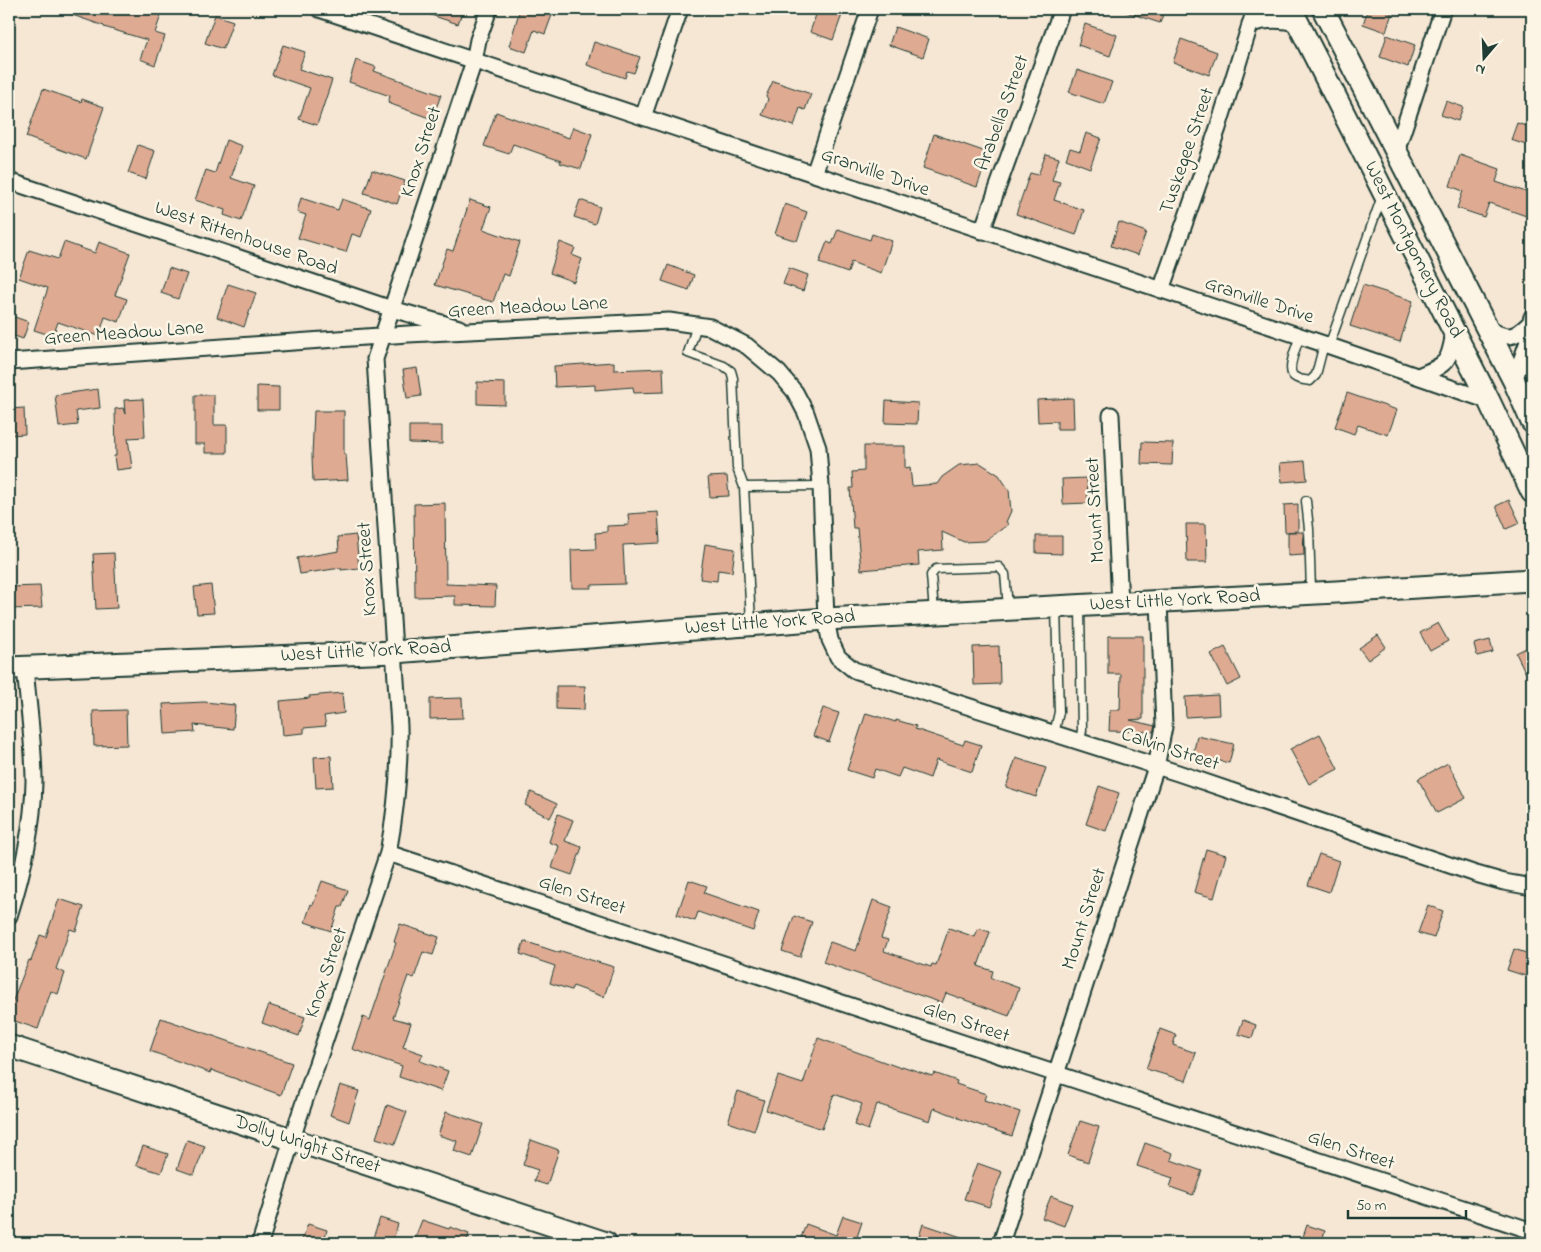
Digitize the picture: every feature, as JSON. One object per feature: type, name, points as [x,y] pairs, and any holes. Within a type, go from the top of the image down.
[{"type":"street","name":"Granville Drive","points":[[319,9],[1327,345],[1489,401]]},
{"type":"street","name":"Knox Street","points":[[260,1243],[388,853],[393,828],[400,765],[397,686],[375,359],[474,61],[478,40],[489,9]]},
{"type":"street","points":[[643,117],[680,9]]},
{"type":"street","points":[[814,174],[870,9]]},
{"type":"street","name":"Arabella Street","points":[[982,231],[1062,9]]},
{"type":"street","name":"Tuskegee Street","points":[[1162,290],[1218,128],[1255,9]]},
{"type":"street","name":"West Montgomery Road","points":[[1323,9],[1531,417]]},
{"type":"street","points":[[1369,162],[1396,152],[1443,9]]},
{"type":"street","points":[[1250,24],[1266,20],[1285,20],[1295,16]]},
{"type":"street","name":"West Montgomery Road","points":[[1295,16],[1489,401],[1532,492]]},
{"type":"street","name":"West Rittenhouse Road","points":[[9,181],[392,309],[471,331]]},
{"type":"street","points":[[1486,328],[1501,336],[1509,337],[1521,332],[1531,320]]},
{"type":"street","points":[[1514,381],[1530,333],[1531,320]]},
{"type":"street","name":"Green Meadow Lane","points":[[9,362],[383,336],[669,321],[710,328],[747,346],[779,372],[796,392],[806,412],[818,448],[826,619]]},
{"type":"street","points":[[1418,376],[1439,367],[1451,355],[1454,332]]},
{"type":"street","name":"Mount Street","points":[[1111,415],[1120,604]]},
{"type":"street","name":"West Little York Road","points":[[17,668],[394,652],[826,619],[1532,580]]},
{"type":"street","name":"Mount Street","points":[[1001,1243],[1156,767],[1164,726],[1159,601]]},
{"type":"street","name":"Calvin Street","points":[[826,619],[830,640],[838,657],[854,670],[1080,742],[1476,874],[1532,887]]},
{"type":"street","points":[[9,916],[23,870],[33,805],[34,780],[17,668]]},
{"type":"street","name":"Glen Street","points":[[388,853],[1142,1104],[1532,1231]]},
{"type":"street","name":"Dolly Wright Street","points":[[9,1046],[606,1243]]},
{"type":"lane","points":[[1300,336],[1290,366],[1291,374],[1295,378],[1310,381],[1316,375],[1383,191]]},
{"type":"lane","points":[[697,325],[688,353],[724,366],[731,370],[733,378],[737,468],[744,487],[751,624]]},
{"type":"lane","points":[[744,487],[821,486]]},
{"type":"lane","points":[[1306,501],[1310,546],[1311,593]]},
{"type":"lane","points":[[935,613],[931,575],[936,569],[999,567],[1006,574],[1008,610]]},
{"type":"lane","points":[[1080,606],[1082,711],[1080,742]]},
{"type":"lane","points":[[1054,734],[1059,712],[1056,607]]},
{"type":"building","points":[[62,9],[163,9],[155,33],[165,36],[155,65],[140,59],[147,40],[104,27],[61,11]]},
{"type":"building","points":[[419,9],[463,9],[458,24],[419,11]]},
{"type":"building","points":[[520,9],[534,9],[552,15],[545,34],[534,30],[526,52],[509,46]]},
{"type":"building","points":[[818,9],[835,9],[843,12],[833,40],[810,32]]},
{"type":"building","points":[[1124,9],[1165,9],[1160,23],[1123,11]]},
{"type":"building","points":[[1368,9],[1379,9],[1392,13],[1386,32],[1363,24]]},
{"type":"building","points":[[215,15],[233,21],[223,49],[205,43]]},
{"type":"building","points":[[1085,24],[1117,35],[1110,56],[1078,45]]},
{"type":"building","points":[[895,27],[929,39],[923,57],[889,45]]},
{"type":"building","points":[[1387,35],[1415,45],[1408,67],[1380,57]]},
{"type":"building","points":[[1181,39],[1217,52],[1209,75],[1173,62]]},
{"type":"building","points":[[594,42],[640,57],[634,73],[627,71],[625,78],[587,65]]},
{"type":"building","points":[[283,45],[305,52],[299,69],[332,80],[317,125],[299,119],[310,88],[272,75]]},
{"type":"building","points":[[356,60],[376,67],[374,71],[441,95],[432,119],[388,103],[390,96],[349,82]]},
{"type":"building","points":[[1077,70],[1112,82],[1104,104],[1069,92]]},
{"type":"building","points":[[773,81],[811,94],[805,110],[800,108],[794,126],[762,115],[768,99],[766,96]]},
{"type":"building","points":[[43,89],[81,102],[82,99],[104,107],[86,159],[26,137]]},
{"type":"building","points":[[1446,101],[1463,107],[1458,121],[1441,115]]},
{"type":"building","points":[[496,112],[569,138],[573,127],[592,134],[581,169],[560,163],[561,161],[513,144],[509,154],[484,146]]},
{"type":"building","points":[[1517,123],[1532,128],[1532,147],[1511,140]]},
{"type":"building","points":[[1086,133],[1101,138],[1090,168],[1066,159],[1070,148],[1080,151]]},
{"type":"building","points":[[934,134],[989,153],[977,187],[923,168]]},
{"type":"building","points":[[226,140],[242,146],[231,178],[254,186],[241,221],[224,215],[225,210],[195,200],[206,170],[215,173]]},
{"type":"building","points":[[138,145],[155,151],[146,179],[128,173]]},
{"type":"building","points":[[1046,154],[1059,158],[1052,180],[1060,182],[1054,200],[1084,210],[1076,235],[1016,214],[1030,173],[1038,175]]},
{"type":"building","points":[[1460,155],[1500,169],[1496,182],[1532,194],[1532,218],[1489,203],[1484,217],[1457,208],[1463,191],[1450,186]]},
{"type":"building","points":[[372,170],[405,181],[397,204],[364,193]]},
{"type":"building","points":[[301,198],[338,210],[342,199],[371,209],[361,237],[352,234],[346,252],[298,238],[306,215],[297,212]]},
{"type":"building","points":[[470,200],[491,207],[483,229],[520,242],[509,276],[503,274],[493,302],[435,285],[447,249],[453,251]]},
{"type":"building","points":[[580,200],[600,207],[595,224],[574,217]]},
{"type":"building","points":[[785,204],[807,212],[797,241],[775,234]]},
{"type":"building","points":[[1119,222],[1146,232],[1138,255],[1111,246]]},
{"type":"building","points":[[838,229],[870,240],[872,234],[892,241],[881,273],[851,262],[848,273],[819,263],[827,242],[832,244]]},
{"type":"building","points":[[64,242],[95,253],[99,242],[130,253],[115,295],[127,299],[119,322],[105,317],[99,336],[58,322],[53,336],[34,330],[48,288],[19,278],[29,250],[58,259]]},
{"type":"building","points":[[560,242],[575,248],[572,255],[582,259],[574,282],[550,273]]},
{"type":"building","points":[[668,265],[694,275],[689,290],[662,281]]},
{"type":"building","points":[[169,268],[187,274],[178,299],[161,293]]},
{"type":"building","points":[[789,268],[808,275],[803,291],[783,284]]},
{"type":"building","points":[[228,284],[256,293],[244,327],[217,317]]},
{"type":"building","points":[[1363,285],[1413,301],[1400,342],[1350,326]]},
{"type":"building","points":[[9,315],[29,322],[23,339],[9,334]]},
{"type":"building","points":[[614,362],[614,370],[663,368],[664,392],[634,393],[633,387],[595,390],[595,385],[555,387],[554,366]]},
{"type":"building","points":[[417,368],[421,396],[407,398],[403,370]]},
{"type":"building","points":[[477,382],[505,383],[505,405],[477,404]]},
{"type":"building","points":[[257,386],[279,387],[279,410],[257,410]]},
{"type":"building","points":[[98,389],[100,408],[76,411],[78,425],[59,427],[55,395]]},
{"type":"building","points":[[1347,393],[1397,410],[1388,435],[1358,425],[1354,434],[1335,427]]},
{"type":"building","points":[[195,395],[214,395],[214,425],[227,425],[227,453],[205,453],[205,444],[195,444]]},
{"type":"building","points":[[1073,398],[1074,429],[1057,429],[1057,421],[1038,422],[1037,400]]},
{"type":"building","points":[[143,399],[145,437],[128,438],[132,468],[116,470],[114,456],[116,456],[115,409],[123,408],[125,414],[124,400]]},
{"type":"building","points":[[886,401],[918,403],[917,424],[885,423]]},
{"type":"building","points":[[24,408],[25,434],[9,435],[9,409]]},
{"type":"building","points":[[314,411],[344,411],[344,455],[346,455],[348,480],[313,482]]},
{"type":"building","points":[[409,426],[442,426],[442,444],[409,443]]},
{"type":"building","points":[[1142,442],[1173,443],[1172,465],[1141,464]]},
{"type":"building","points":[[864,446],[905,446],[905,468],[910,467],[912,486],[937,484],[942,477],[959,465],[980,463],[999,475],[1009,490],[1011,511],[1006,522],[1009,524],[985,541],[964,542],[942,532],[943,550],[918,552],[919,565],[861,570],[857,528],[853,528],[850,488],[853,488],[852,472],[864,471]]},
{"type":"building","points":[[1305,461],[1307,480],[1282,482],[1280,463]]},
{"type":"building","points":[[727,476],[729,496],[710,497],[708,477]]},
{"type":"building","points":[[1087,478],[1088,503],[1063,504],[1062,479]]},
{"type":"building","points":[[1509,500],[1520,523],[1506,529],[1496,506]]},
{"type":"building","points":[[445,503],[446,584],[496,586],[495,606],[455,605],[455,596],[415,597],[414,504]]},
{"type":"building","points":[[1298,504],[1298,531],[1285,532],[1284,505]]},
{"type":"building","points":[[658,512],[660,543],[623,545],[625,584],[591,585],[591,588],[572,588],[571,550],[596,549],[595,533],[607,532],[607,526],[629,525],[628,514]]},
{"type":"building","points":[[1186,524],[1206,524],[1207,562],[1187,562]]},
{"type":"building","points":[[1288,532],[1303,532],[1304,555],[1288,556]]},
{"type":"building","points":[[356,535],[359,568],[341,570],[341,568],[300,574],[297,558],[339,551],[338,537]]},
{"type":"building","points":[[1036,536],[1062,536],[1062,554],[1036,553]]},
{"type":"building","points":[[705,544],[735,549],[732,572],[718,570],[717,581],[700,579]]},
{"type":"building","points":[[114,553],[117,608],[96,609],[93,554]]},
{"type":"building","points":[[211,585],[214,613],[197,614],[194,587]]},
{"type":"building","points":[[40,586],[42,608],[9,609],[9,587]]},
{"type":"building","points":[[1438,623],[1448,641],[1430,651],[1420,633]]},
{"type":"building","points":[[1378,635],[1386,647],[1368,660],[1359,648]]},
{"type":"building","points":[[1108,636],[1143,636],[1143,719],[1130,720],[1155,726],[1153,732],[1109,731],[1110,710],[1120,710],[1121,674],[1108,674]]},
{"type":"building","points":[[1490,640],[1493,652],[1477,656],[1474,644]]},
{"type":"building","points":[[1532,645],[1532,686],[1516,653]]},
{"type":"building","points":[[999,646],[1000,684],[974,685],[973,647]]},
{"type":"building","points":[[1225,647],[1241,679],[1227,686],[1211,654]]},
{"type":"building","points":[[556,686],[585,686],[584,710],[556,709]]},
{"type":"building","points":[[342,693],[344,713],[324,716],[326,726],[304,728],[304,733],[283,735],[280,701]]},
{"type":"building","points":[[1218,695],[1219,715],[1186,717],[1185,697]]},
{"type":"building","points":[[462,698],[463,718],[430,719],[430,699]]},
{"type":"building","points":[[204,702],[235,705],[233,729],[194,725],[195,732],[165,734],[163,704]]},
{"type":"building","points":[[823,708],[839,713],[829,742],[813,736]]},
{"type":"building","points":[[126,710],[127,745],[94,746],[93,711]]},
{"type":"building","points":[[866,713],[916,726],[915,729],[963,745],[965,740],[981,745],[972,772],[936,760],[930,778],[902,768],[898,777],[875,769],[872,778],[847,770]]},
{"type":"building","points":[[1320,734],[1338,769],[1309,784],[1290,749]]},
{"type":"building","points":[[1197,736],[1234,744],[1229,763],[1193,755]]},
{"type":"building","points":[[331,756],[333,787],[316,788],[314,757]]},
{"type":"building","points":[[1016,758],[1046,768],[1036,797],[1006,787]]},
{"type":"building","points":[[1448,763],[1466,798],[1437,813],[1418,779]]},
{"type":"building","points":[[1099,786],[1119,793],[1106,831],[1086,824]]},
{"type":"building","points":[[531,792],[557,804],[550,818],[525,805]]},
{"type":"building","points":[[558,814],[573,820],[565,841],[582,847],[572,875],[552,868],[559,846],[549,842]]},
{"type":"building","points":[[1206,849],[1226,855],[1214,898],[1194,892]]},
{"type":"building","points":[[1319,854],[1339,861],[1329,892],[1308,885]]},
{"type":"building","points":[[689,880],[707,886],[704,893],[759,912],[753,931],[698,912],[695,921],[677,915]]},
{"type":"building","points":[[322,881],[348,890],[342,907],[339,907],[331,931],[305,922]]},
{"type":"building","points":[[59,899],[84,907],[76,931],[70,929],[56,969],[65,973],[58,994],[51,991],[38,1029],[9,1019],[9,1010],[29,960],[31,961],[40,935],[46,937]]},
{"type":"building","points":[[873,900],[892,907],[881,938],[888,940],[884,951],[931,967],[932,964],[936,965],[949,928],[975,937],[978,928],[990,932],[978,966],[993,971],[991,978],[1019,988],[1009,1016],[946,993],[942,1003],[823,962],[830,942],[856,951]]},
{"type":"building","points":[[1428,905],[1443,911],[1434,938],[1418,933]]},
{"type":"building","points":[[794,916],[812,922],[800,957],[782,951]]},
{"type":"building","points":[[400,924],[439,937],[433,955],[423,952],[414,978],[408,976],[393,1018],[411,1023],[403,1047],[423,1054],[420,1061],[448,1071],[441,1091],[399,1077],[402,1066],[352,1049],[363,1017],[370,1020],[396,943],[394,942]]},
{"type":"building","points":[[524,941],[560,953],[561,951],[614,967],[604,997],[573,986],[571,990],[550,983],[555,966],[520,954]]},
{"type":"building","points":[[1514,949],[1532,955],[1532,978],[1507,970]]},
{"type":"building","points":[[269,1005],[305,1017],[299,1036],[262,1023]]},
{"type":"building","points":[[161,1018],[292,1063],[281,1095],[211,1070],[210,1073],[150,1051]]},
{"type":"building","points":[[1243,1020],[1256,1025],[1252,1038],[1238,1034]]},
{"type":"building","points":[[1160,1029],[1176,1035],[1173,1045],[1196,1053],[1186,1081],[1146,1069]]},
{"type":"building","points":[[818,1038],[901,1068],[902,1066],[932,1076],[934,1073],[957,1081],[956,1084],[986,1094],[984,1100],[1020,1112],[1012,1136],[934,1108],[930,1121],[877,1104],[868,1130],[854,1125],[862,1104],[834,1094],[822,1129],[766,1110],[778,1076],[803,1084]]},
{"type":"building","points":[[340,1085],[359,1091],[349,1122],[330,1115]]},
{"type":"building","points":[[738,1091],[764,1100],[754,1131],[728,1122]]},
{"type":"building","points":[[387,1105],[407,1112],[395,1144],[376,1138]]},
{"type":"building","points":[[446,1112],[483,1124],[472,1157],[454,1151],[457,1141],[438,1135]]},
{"type":"building","points":[[1080,1121],[1099,1127],[1088,1162],[1068,1155]]},
{"type":"building","points":[[187,1140],[205,1146],[194,1175],[177,1169]]},
{"type":"building","points":[[531,1140],[559,1150],[547,1185],[534,1181],[538,1170],[523,1165]]},
{"type":"building","points":[[1145,1143],[1173,1153],[1171,1160],[1202,1171],[1193,1195],[1170,1187],[1173,1178],[1137,1166]]},
{"type":"building","points":[[143,1146],[168,1154],[161,1173],[136,1165]]},
{"type":"building","points":[[977,1163],[1002,1172],[989,1207],[964,1199]]},
{"type":"building","points":[[1051,1196],[1072,1204],[1064,1226],[1042,1218]]},
{"type":"building","points":[[843,1216],[862,1222],[855,1243],[799,1243],[806,1224],[836,1235]]},
{"type":"building","points":[[380,1218],[398,1224],[392,1243],[371,1243]]},
{"type":"building","points":[[422,1220],[469,1234],[466,1243],[429,1243],[415,1238]]},
{"type":"building","points":[[308,1224],[327,1230],[323,1243],[301,1243]]},
{"type":"building","points":[[923,1224],[973,1241],[973,1243],[917,1243]]},
{"type":"building","points":[[1307,1225],[1325,1231],[1321,1243],[1301,1243]]}]
